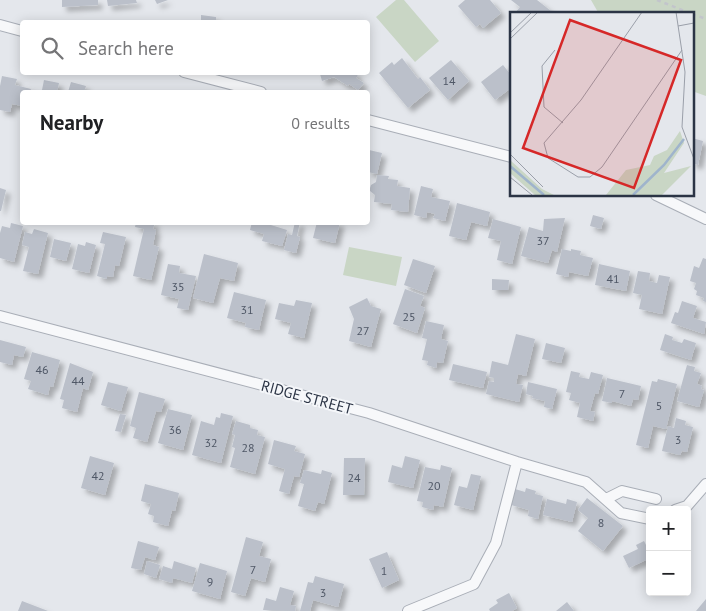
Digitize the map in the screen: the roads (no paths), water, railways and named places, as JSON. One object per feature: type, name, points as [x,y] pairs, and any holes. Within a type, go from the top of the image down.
[{"type":"street","points":[[0,25],[20,30]]},
{"type":"street","points":[[196,75],[253,90]]},
{"type":"street","points":[[370,121],[510,157]]},
{"type":"street","points":[[658,196],[706,219]]},
{"type":"street","name":"RIDGE STREET","points":[[0,316],[368,413],[517,462],[586,482],[621,513],[646,518]]},
{"type":"street","points":[[408,611],[474,584],[496,543],[517,462]]},
{"type":"street","points":[[687,506],[704,487]]},
{"type":"street","points":[[606,499],[622,491],[656,499]]}]
